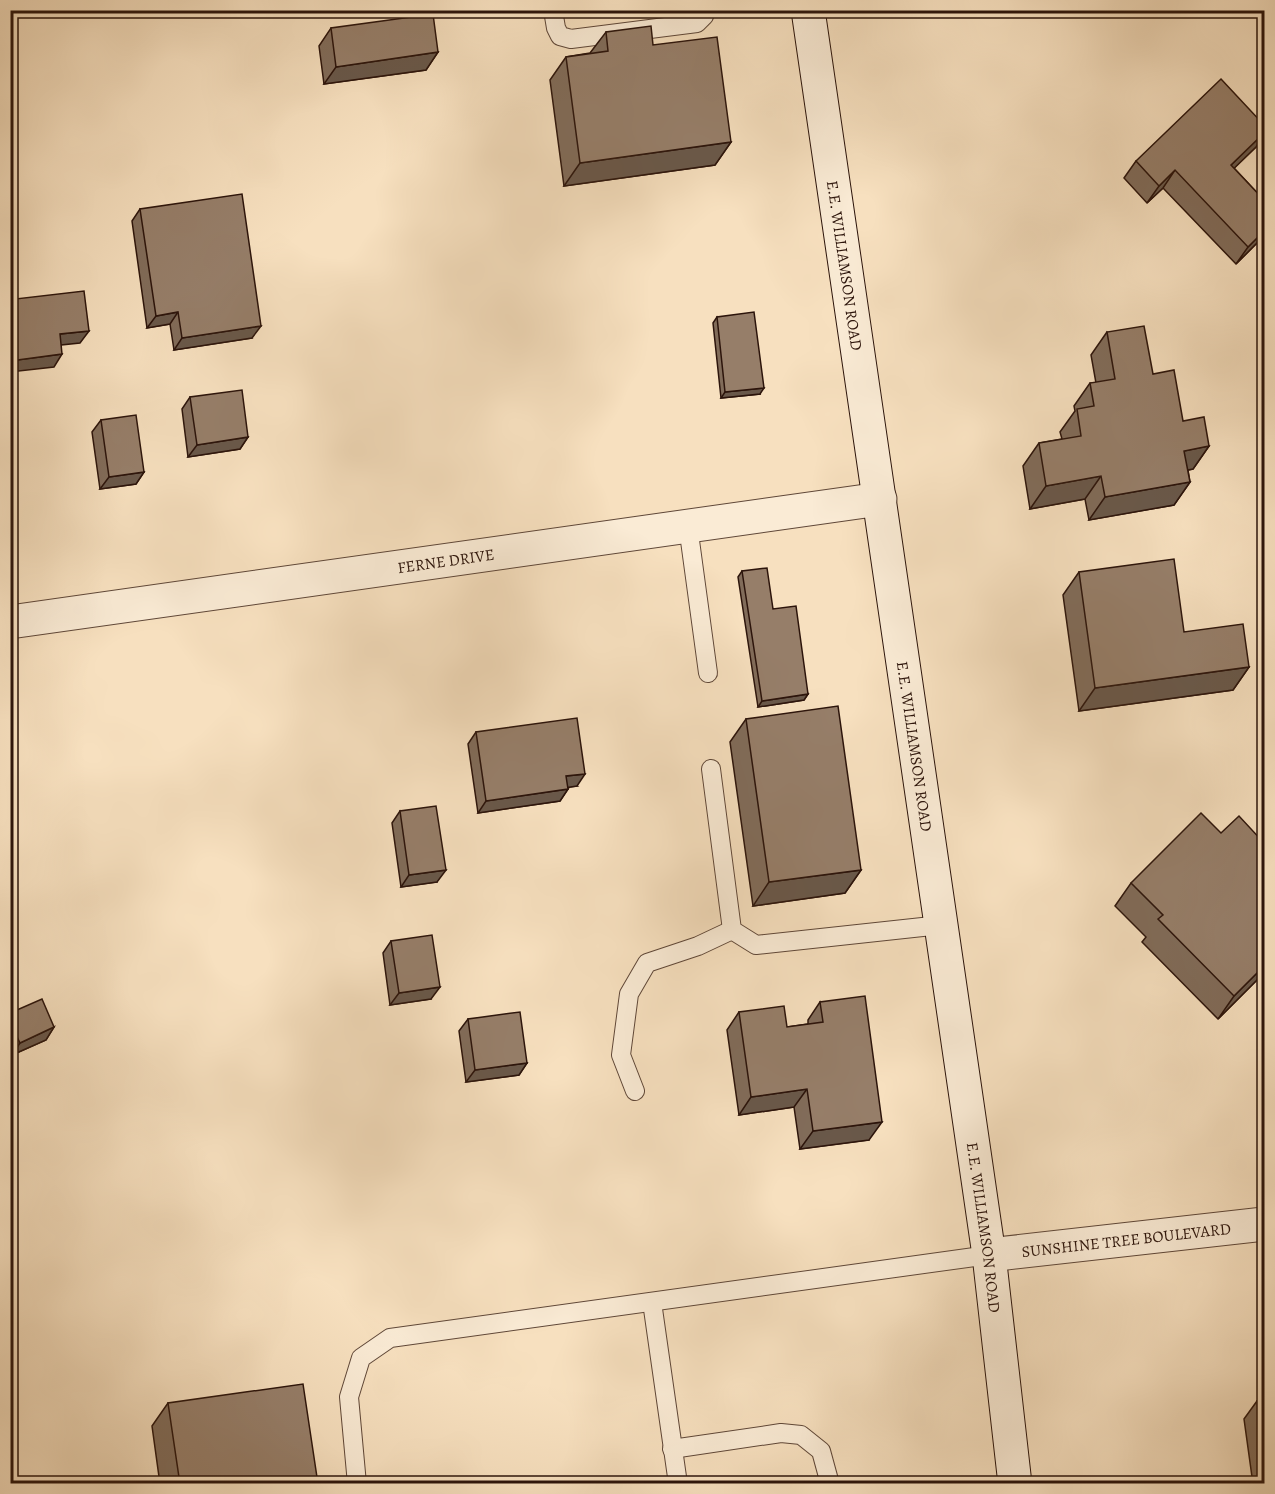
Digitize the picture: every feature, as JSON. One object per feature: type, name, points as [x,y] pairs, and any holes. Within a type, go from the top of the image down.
[{"type":"street","name":"E.E. WILLIAMSON ROAD","points":[[808,10],[989,1255],[1015,1484]]},
{"type":"street","name":"FERNE DRIVE","points":[[10,622],[880,499]]},
{"type":"street","name":"SUNSHINE TREE BOULEVARD","points":[[989,1255],[1264,1224]]},
{"type":"lane","points":[[553,10],[560,36],[571,39],[697,23],[706,10]]},
{"type":"lane","points":[[688,526],[708,672]]},
{"type":"lane","points":[[711,769],[732,930]]},
{"type":"lane","points":[[732,930],[756,945],[941,925]]},
{"type":"lane","points":[[635,1091],[621,1055],[629,994],[646,963],[698,946],[732,930]]},
{"type":"lane","points":[[357,1484],[349,1396],[362,1358],[390,1338],[989,1255]]},
{"type":"lane","points":[[652,1302],[678,1484]]},
{"type":"lane","points":[[672,1449],[781,1433],[801,1434],[821,1451],[830,1484]]},
{"type":"building","points":[[433,14],[438,52],[336,67],[331,28]]},
{"type":"building","points":[[651,26],[653,45],[717,37],[731,142],[580,163],[566,57],[608,51],[606,32]]},
{"type":"building","points":[[1221,79],[1264,125],[1264,133],[1231,165],[1264,200],[1264,231],[1248,247],[1175,170],[1159,186],[1136,161]]},
{"type":"building","points":[[242,194],[261,326],[182,338],[178,312],[156,316],[140,209]]},
{"type":"building","points":[[14,277],[16,299],[84,291],[89,331],[60,334],[62,354],[10,361],[10,278]]},
{"type":"building","points":[[754,312],[764,388],[725,392],[717,317]]},
{"type":"building","points":[[1144,326],[1153,374],[1174,370],[1183,421],[1204,417],[1209,446],[1184,451],[1190,482],[1105,497],[1101,476],[1046,486],[1039,443],[1081,436],[1077,409],[1094,406],[1090,383],[1115,379],[1107,332]]},
{"type":"building","points":[[242,390],[248,437],[197,445],[190,397]]},
{"type":"building","points":[[136,415],[144,472],[109,477],[101,420]]},
{"type":"building","points":[[1174,559],[1184,632],[1243,624],[1249,667],[1095,688],[1079,572]]},
{"type":"building","points":[[767,568],[773,609],[796,606],[808,694],[762,701],[742,571]]},
{"type":"building","points":[[838,706],[861,870],[769,882],[746,719]]},
{"type":"building","points":[[577,718],[585,774],[566,776],[568,789],[486,801],[476,732]]},
{"type":"building","points":[[436,806],[446,870],[409,875],[400,811]]},
{"type":"building","points":[[1201,813],[1221,833],[1239,816],[1264,843],[1264,880],[1261,883],[1264,887],[1264,912],[1261,915],[1264,918],[1264,966],[1234,996],[1158,919],[1163,915],[1131,883]]},
{"type":"building","points":[[10,916],[16,955],[10,955]]},
{"type":"building","points":[[432,935],[440,987],[399,993],[391,941]]},
{"type":"building","points":[[865,996],[882,1122],[813,1131],[807,1089],[751,1097],[739,1012],[784,1006],[787,1027],[823,1022],[820,1002]]},
{"type":"building","points":[[42,999],[54,1027],[20,1043],[10,1022],[10,1013]]},
{"type":"building","points":[[520,1012],[527,1063],[475,1070],[468,1019]]},
{"type":"building","points":[[303,1384],[318,1484],[180,1484],[168,1403]]},
{"type":"building","points":[[1264,1400],[1264,1456],[1257,1401]]}]
